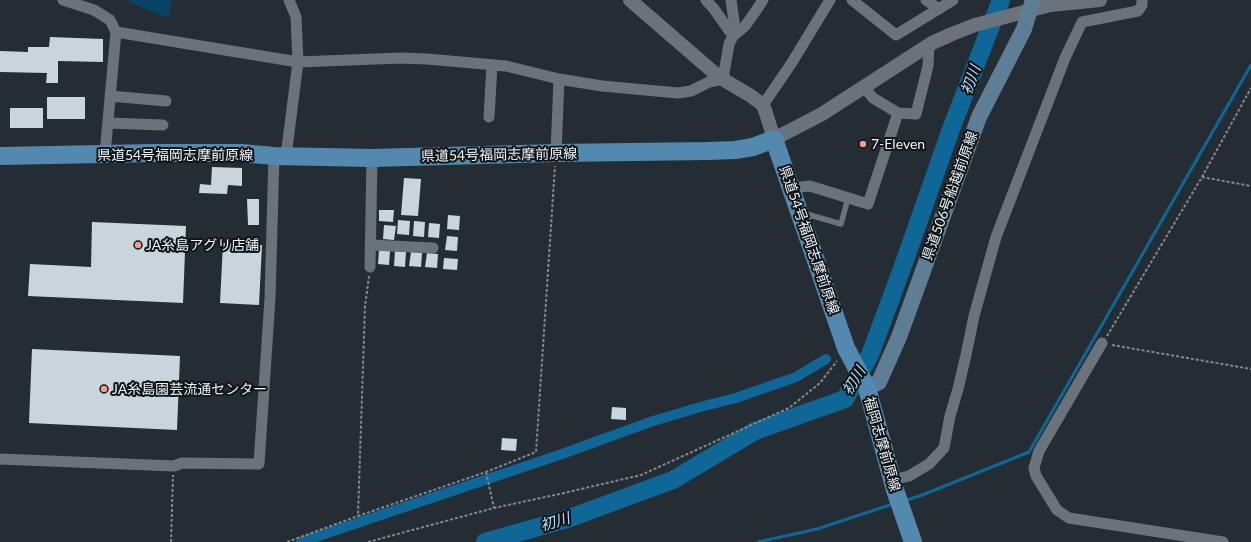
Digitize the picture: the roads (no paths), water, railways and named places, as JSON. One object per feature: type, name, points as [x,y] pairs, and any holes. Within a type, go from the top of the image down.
[{"type":"main road","name":"県道506号船越前原線","points":[[867,388],[879,382],[899,337],[979,117],[1024,29],[1026,8]]},
{"type":"main road","name":"県道54号福岡志摩前原線","points":[[0,156],[38,154],[226,153],[372,158],[556,153],[708,152],[753,147],[774,139],[846,348]]},
{"type":"main road","name":"福岡志摩前原線","points":[[846,348],[867,388],[894,485],[913,542]]},
{"type":"street","points":[[63,0],[94,10],[110,20],[116,32],[105,154]]},
{"type":"street","points":[[0,459],[174,466],[182,463],[259,464],[280,156],[298,62],[296,18],[289,0]]},
{"type":"street","points":[[630,0],[723,79],[763,105],[774,139],[822,114],[931,44],[975,25],[1026,8],[1100,0]]},
{"type":"street","points":[[706,0],[733,36]]},
{"type":"street","points":[[723,79],[729,44],[733,36],[734,21],[731,0]]},
{"type":"street","points":[[733,36],[745,26],[763,0]]},
{"type":"street","points":[[763,105],[791,64],[830,0]]},
{"type":"street","points":[[852,0],[896,35],[953,0]]},
{"type":"street","points":[[926,0],[939,9]]},
{"type":"street","points":[[894,485],[929,464],[944,448],[950,416],[965,362],[974,316],[996,237],[1065,58],[1082,22],[1138,11],[1142,5],[1142,0]]},
{"type":"street","points":[[116,32],[298,62],[401,58],[506,66],[559,79],[602,86],[678,92],[691,90],[709,82],[723,79]]},
{"type":"street","points":[[864,87],[873,98],[898,113],[916,114],[928,66],[931,44]]},
{"type":"street","points":[[489,117],[492,65]]},
{"type":"street","points":[[556,153],[559,79]]},
{"type":"street","points":[[110,96],[166,100]]},
{"type":"street","points":[[791,188],[810,186],[868,204],[898,113]]},
{"type":"street","points":[[108,123],[164,125]]},
{"type":"street","points":[[370,267],[372,158]]},
{"type":"street","points":[[371,245],[433,248]]},
{"type":"street","points":[[1102,343],[1039,451],[1034,468],[1036,476],[1056,510],[1069,518],[1223,542]]},
{"type":"lane","points":[[799,212],[841,224],[848,198]]},
{"type":"waterway","name":"初川","points":[[485,542],[567,519],[673,480],[755,431],[845,399],[870,355],[951,129],[1001,0]]},
{"type":"waterway","points":[[904,501],[1029,452],[1251,65]]},
{"type":"waterway","points":[[301,542],[562,454],[653,421],[736,398],[796,377],[826,359]]},
{"type":"waterway","points":[[758,542],[817,529],[893,504]]},
{"type":"place","name":"7-Eleven","points":[[863,144]]},
{"type":"place","name":"JA糸島アグリ店舗","points":[[138,245]]},
{"type":"place","name":"JA糸島園芸流通センター","points":[[104,389]]}]
